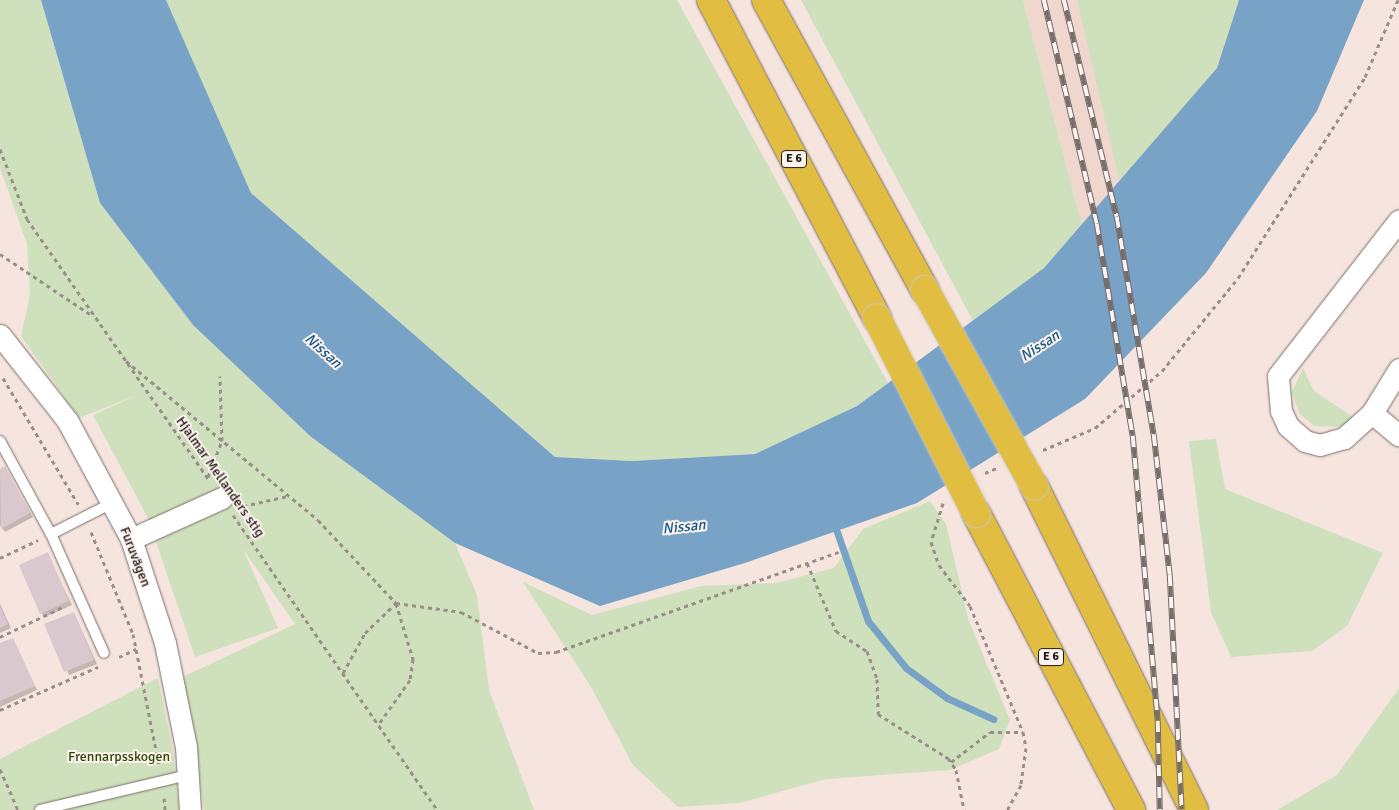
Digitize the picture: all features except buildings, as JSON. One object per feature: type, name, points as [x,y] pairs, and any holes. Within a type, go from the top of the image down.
[{"type":"highway","name":"E 6","points":[[711,0],[1131,810]]},
{"type":"highway","points":[[766,0],[1034,486],[1194,810]]},
{"type":"street","points":[[1399,220],[1278,376],[1281,410],[1288,426],[1305,440],[1320,445],[1344,438],[1372,413],[1399,369]]},
{"type":"street","name":"Furuvägen","points":[[0,335],[67,420],[130,539],[165,643],[188,775],[190,810]]},
{"type":"street","points":[[1372,413],[1398,433]]},
{"type":"street","points":[[130,539],[225,503]]},
{"type":"lane","points":[[0,441],[51,534],[104,658]]},
{"type":"lane","points":[[51,534],[112,503]]},
{"type":"lane","points":[[40,810],[188,775]]},
{"type":"path","points":[[1038,452],[1095,428],[1162,371],[1238,278],[1365,77],[1398,0]]},
{"type":"path","name":"Hjalmar Mellanders stig","points":[[0,149],[27,219],[208,477],[436,810]]},
{"type":"path","points":[[0,254],[95,317]]},
{"type":"path","points":[[126,361],[288,496],[396,603],[413,659],[410,680],[378,725]]},
{"type":"path","points":[[0,373],[85,518],[136,649],[153,716],[165,810]]},
{"type":"path","points":[[208,477],[222,441],[220,376]]},
{"type":"path","points":[[979,477],[1004,465]]},
{"type":"path","points":[[225,503],[288,496]]},
{"type":"path","points":[[950,498],[936,515],[931,542],[939,565],[970,606],[987,641],[1023,732],[1026,748],[1021,785],[1007,810]]},
{"type":"path","points":[[0,558],[51,534]]},
{"type":"path","points":[[396,603],[461,612],[538,653],[556,652],[839,552]]},
{"type":"path","points":[[807,563],[836,630],[867,651],[877,679],[878,714],[951,762],[964,810]]},
{"type":"path","points":[[0,637],[80,600]]},
{"type":"path","points":[[343,673],[364,633],[396,603]]},
{"type":"path","points":[[113,660],[136,649]]},
{"type":"path","points":[[0,710],[104,658]]},
{"type":"path","points":[[951,762],[990,732],[1023,732]]},
{"type":"path","points":[[0,769],[18,810]]},
{"type":"shaded area","points":[[1023,0],[1077,0],[1091,50],[1120,184],[1082,226]]},
{"type":"green space","points":[[0,0],[41,0],[100,203],[193,325],[310,436],[455,543],[477,595],[489,690],[534,810],[204,810],[183,677],[295,624],[243,549],[278,628],[195,657],[148,518],[93,415],[137,395],[79,418],[21,336],[30,295],[27,244],[0,168]]},
{"type":"green space","points":[[166,0],[677,0],[888,383],[857,406],[755,454],[632,461],[555,457],[251,193]]},
{"type":"green space","points":[[801,0],[1023,0],[1082,226],[1044,268],[973,321]]},
{"type":"green space","points":[[1077,0],[1239,0],[1217,68],[1120,184]]},
{"type":"green space","points":[[1303,368],[1314,391],[1353,417],[1342,427],[1314,426],[1299,413],[1292,392]]},
{"type":"green space","points":[[1216,439],[1225,489],[1383,553],[1347,626],[1312,651],[1231,657],[1211,612],[1189,441]]},
{"type":"green space","points":[[930,501],[946,524],[968,618],[1010,720],[999,749],[950,770],[826,779],[740,803],[678,807],[633,765],[591,687],[523,582],[592,615],[701,586],[776,583],[834,568],[863,529]]},
{"type":"green space","name":"Frennarpsskogen","points":[[158,678],[173,750],[179,810],[0,810],[0,759]]},
{"type":"green space","points":[[1399,688],[1399,810],[1277,810],[1337,775]]},
{"type":"water","name":"Nissan","points":[[41,0],[166,0],[251,193],[555,457],[632,461],[755,454],[857,406],[1044,268],[1217,68],[1239,0],[1364,0],[1317,111],[1206,273],[1085,399],[917,503],[745,563],[600,606],[455,543],[310,436],[193,325],[100,203]]},
{"type":"waterway","points":[[837,532],[868,621],[906,668],[947,698],[993,719]]},
{"type":"railway","points":[[1044,0],[1097,224],[1133,436],[1158,721],[1160,810]]},
{"type":"railway","points":[[1064,0],[1117,217],[1154,435],[1170,575],[1182,810]]}]
